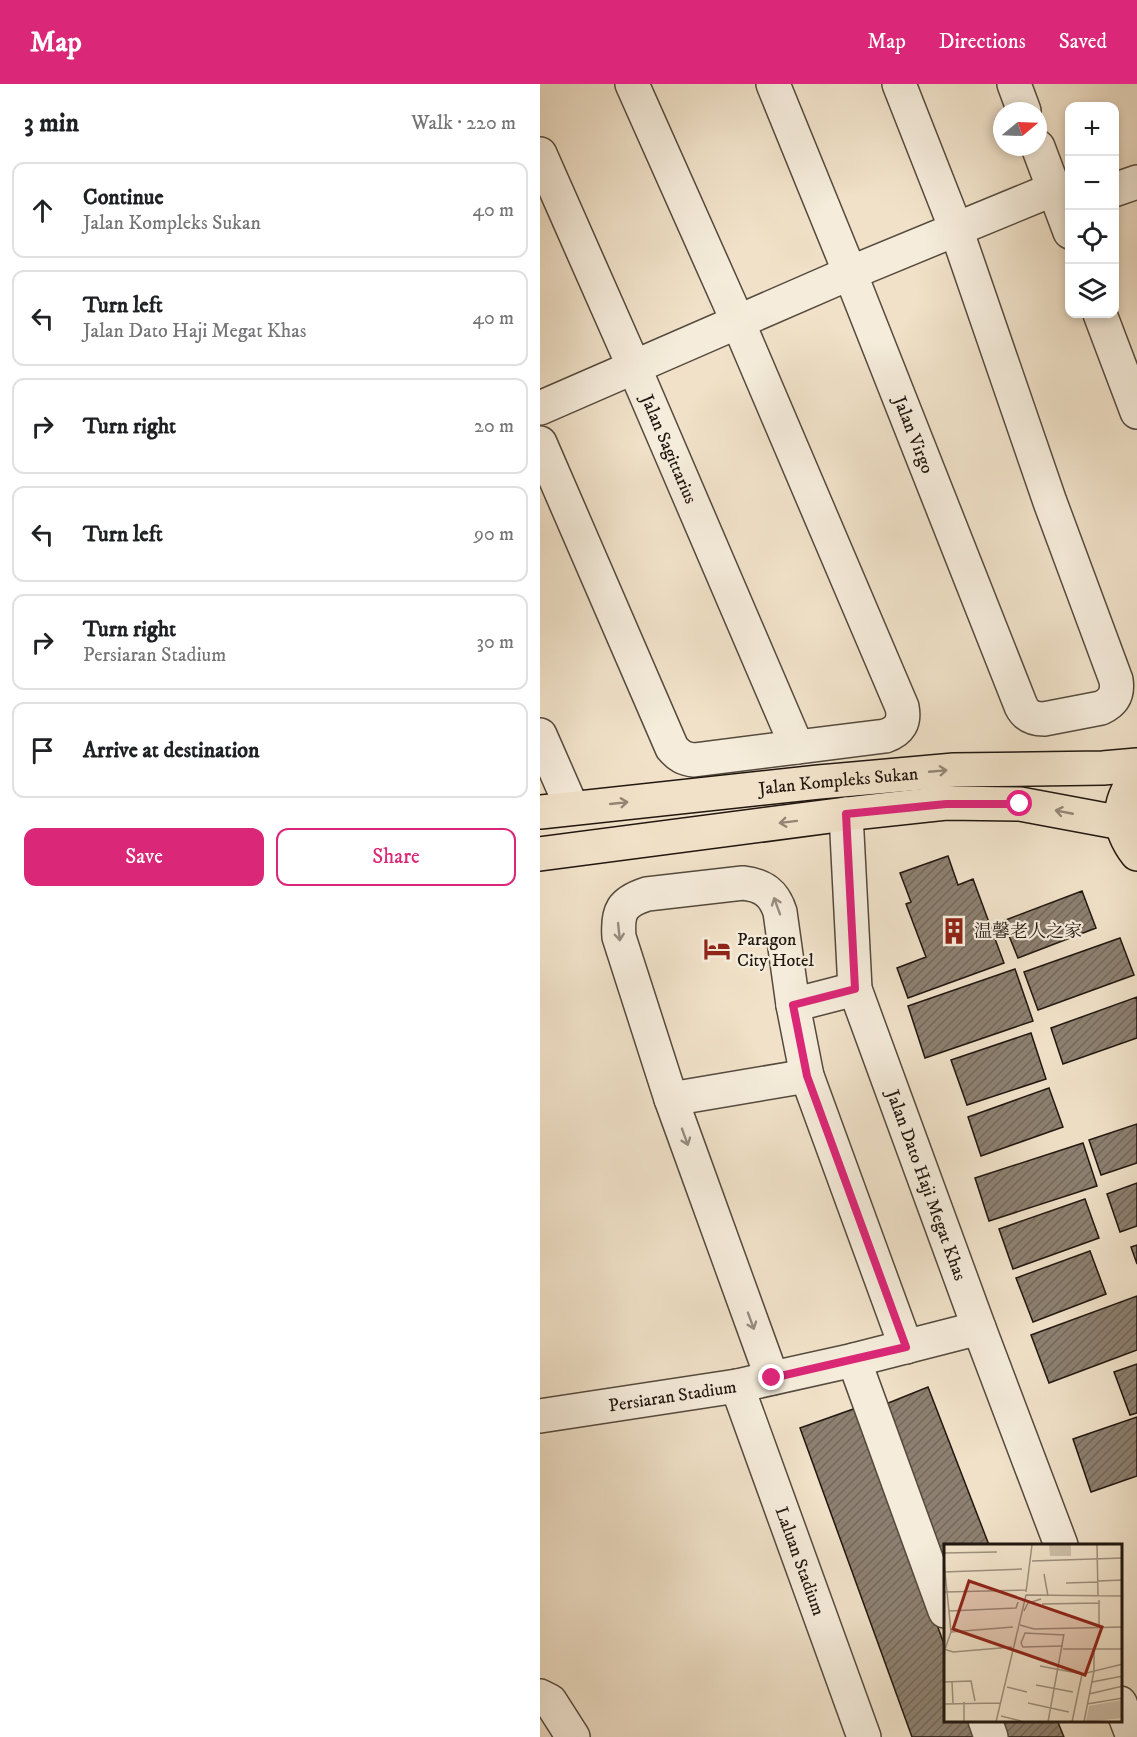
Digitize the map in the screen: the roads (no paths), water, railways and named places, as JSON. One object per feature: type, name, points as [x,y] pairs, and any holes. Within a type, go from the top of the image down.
[{"type":"main road","name":"Jalan Kompleks Sukan","points":[[540,812],[954,770],[1103,768],[1137,765]]},
{"type":"main road","points":[[1137,777],[1128,788],[1122,805],[1122,823],[1128,842],[1137,854]]},
{"type":"main road","name":"Jalan Kompleks Sukan","points":[[540,854],[846,814],[946,804],[1020,804],[1122,823]]},
{"type":"street","points":[[540,443],[672,748],[678,755],[694,760],[885,736],[894,733],[901,726],[903,716],[897,696],[738,322],[632,84]]},
{"type":"street","name":"Jalan Virgo","points":[[773,84],[1024,712],[1037,719],[1101,708],[1108,705],[1114,698],[1117,689],[1116,680],[1050,502],[956,229]]},
{"type":"street","points":[[899,84],[956,229]]},
{"type":"street","points":[[1014,84],[1021,102]]},
{"type":"street","name":"Jalan Sagittarius","points":[[540,154],[634,366],[797,747]]},
{"type":"street","points":[[540,408],[956,229],[1064,210],[1042,156]]},
{"type":"street","points":[[1119,188],[1137,182]]},
{"type":"street","points":[[1102,318],[1137,412]]},
{"type":"street","points":[[540,735],[572,808]]},
{"type":"street","name":"Jalan Dato Haji Megat Khas","points":[[846,814],[855,989],[1061,1544]]},
{"type":"street","points":[[772,1378],[671,1099],[619,938],[618,923],[623,909],[633,898],[647,894],[743,883],[756,884],[767,890],[776,900],[780,912],[793,1005],[807,1076],[906,1347]]},
{"type":"street","points":[[793,1005],[855,989]]},
{"type":"street","points":[[671,1099],[807,1076]]},
{"type":"street","name":"Persiaran Stadium","points":[[540,1416],[737,1386],[854,1360],[979,1328]]},
{"type":"street","points":[[854,1360],[944,1608]]},
{"type":"street","name":"Laluan Stadium","points":[[737,1386],[855,1734]]},
{"type":"street","points":[[540,1696],[550,1701],[573,1737]]},
{"type":"street","points":[[1126,1703],[1133,1737]]},
{"type":"street","points":[[986,1722],[991,1737]]},
{"type":"place","name":"温馨老人之家","points":[[954,931]]},
{"type":"place","name":"Paragon City Hotel","points":[[717,949]]}]
